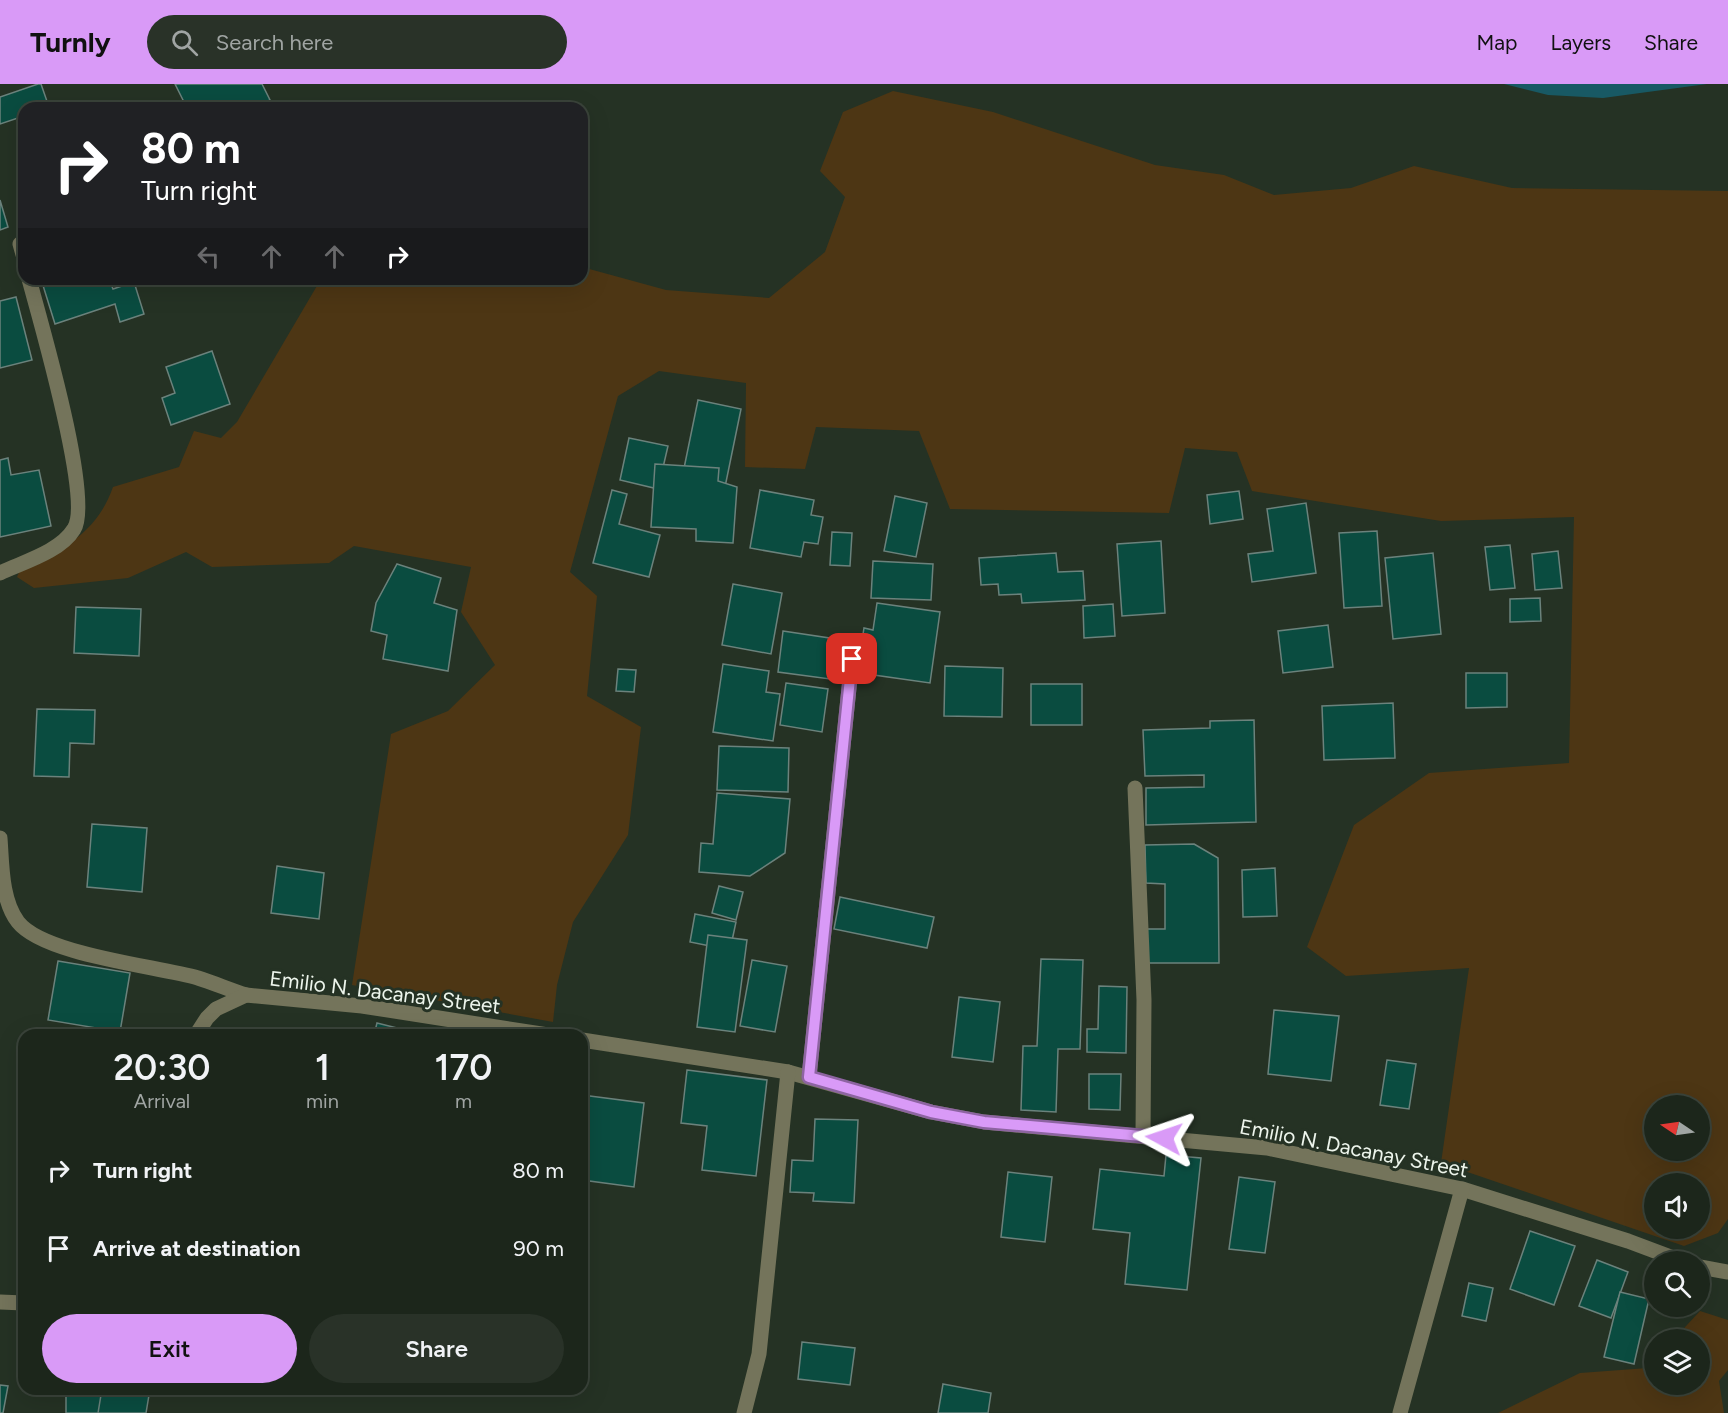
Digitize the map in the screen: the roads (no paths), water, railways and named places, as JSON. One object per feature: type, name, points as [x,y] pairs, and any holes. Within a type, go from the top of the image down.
[{"type":"street","points":[[0,573],[62,542],[74,531],[80,513],[69,440],[30,285]]},
{"type":"street","points":[[809,1077],[852,659]]},
{"type":"street","points":[[1135,788],[1144,1000],[1143,1136]]},
{"type":"street","points":[[0,838],[9,905],[17,921],[30,933],[54,944],[198,978],[246,995]]},
{"type":"street","name":"Emilio N. Dacanay Street","points":[[200,1029],[216,1009],[246,995],[362,1006],[510,1029]]},
{"type":"street","name":"Emilio N. Dacanay Street","points":[[588,1041],[788,1072],[931,1112],[984,1122],[1267,1148],[1462,1189],[1653,1251]]},
{"type":"street","points":[[744,1413],[759,1354],[788,1072]]},
{"type":"street","points":[[1400,1413],[1462,1189]]},
{"type":"street","points":[[1710,1269],[1728,1272]]},
{"type":"street","points":[[0,1302],[18,1303]]},
{"type":"water","points":[[1504,84],[1707,84],[1603,98],[1548,95]]}]
